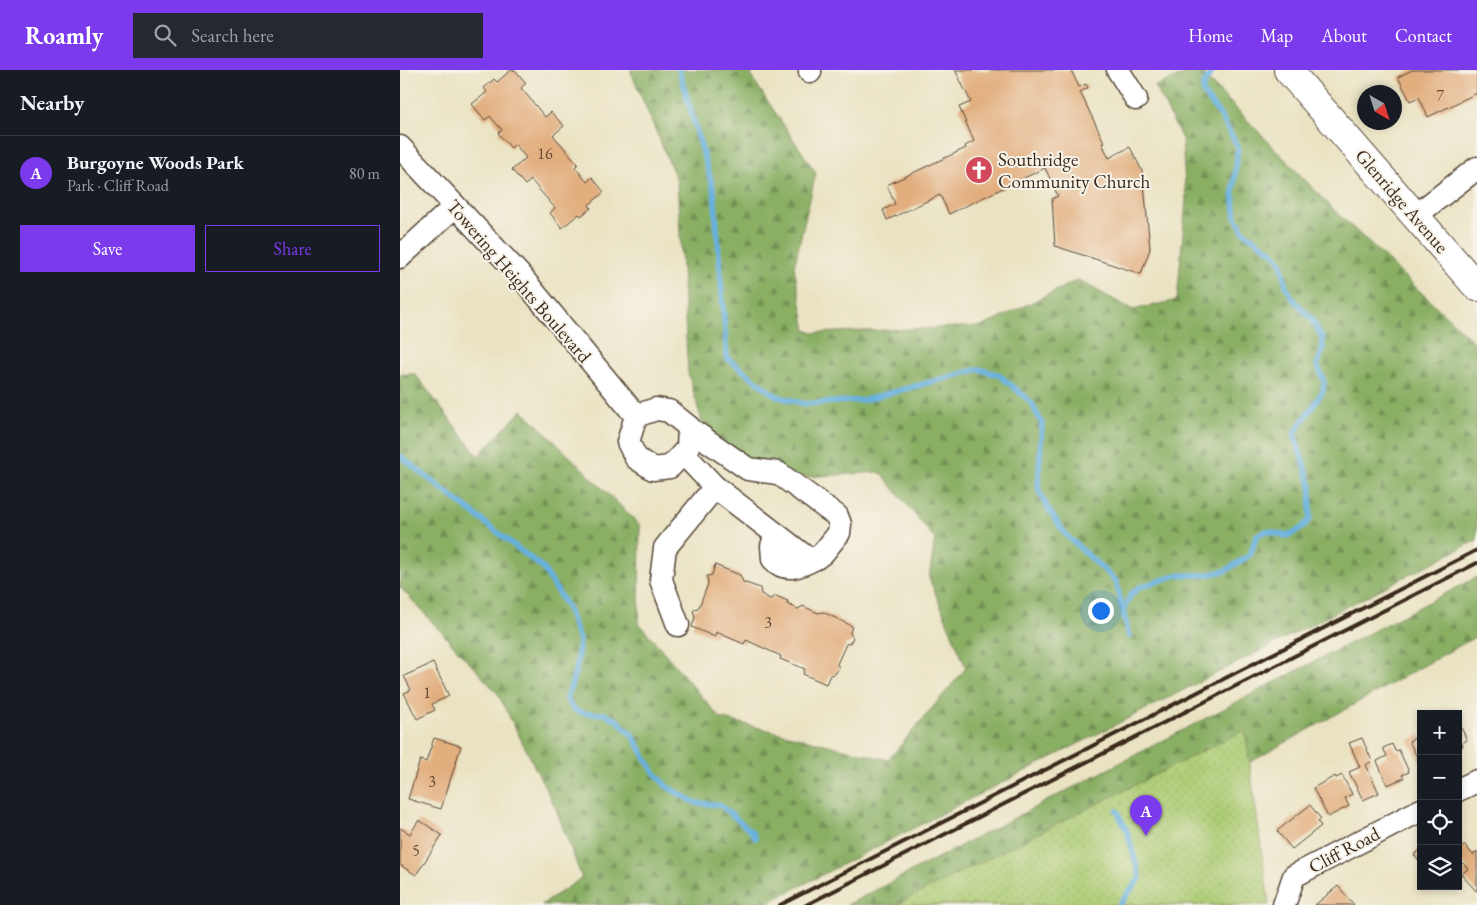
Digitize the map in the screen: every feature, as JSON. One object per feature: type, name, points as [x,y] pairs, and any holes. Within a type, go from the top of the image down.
[{"type":"main road","name":"Glenridge Avenue","points":[[1288,70],[1477,287]]},
{"type":"street","points":[[1118,70],[1136,99]]},
{"type":"street","name":"Towering Heights Boulevard","points":[[400,148],[519,274],[636,416]]},
{"type":"street","points":[[1414,216],[1477,168]]},
{"type":"street","points":[[400,256],[455,206]]},
{"type":"street","points":[[683,453],[715,487],[806,558],[816,558],[823,553],[838,533],[840,524],[837,516],[778,473],[748,469],[669,412],[656,410],[636,416],[628,442],[636,458],[652,469],[670,466],[683,453],[688,448],[689,428]]},
{"type":"street","points":[[678,625],[661,580],[665,548],[715,487]]},
{"type":"street","name":"Cliff Road","points":[[1284,905],[1294,876],[1417,812]]},
{"type":"green space","points":[[630,70],[751,70],[752,78],[816,173],[794,267],[806,330],[813,333],[983,326],[1078,280],[1133,310],[1177,300],[1186,200],[1182,139],[1155,86],[1199,70],[1333,209],[1477,345],[1477,540],[763,905],[541,905],[582,878],[555,807],[498,694],[400,587],[400,374],[415,374],[478,456],[522,410],[640,525],[639,623],[720,718],[888,760],[966,668],[929,578],[935,539],[880,472],[759,480],[707,439],[688,373],[677,181]]},
{"type":"green space","points":[[1477,577],[1477,636],[1229,774],[1252,905],[847,905]]},
{"type":"green space","points":[[1245,730],[1269,905],[896,905],[921,892]]},
{"type":"building","points":[[511,70],[515,70],[526,83],[521,88],[545,117],[551,112],[564,126],[553,135],[578,164],[575,167],[587,182],[592,177],[604,192],[589,205],[591,208],[581,216],[579,214],[562,228],[550,213],[555,208],[531,180],[525,185],[512,170],[526,158],[515,144],[511,148],[498,133],[502,130],[490,116],[485,120],[472,104],[487,92],[484,88],[494,79],[497,82]]},
{"type":"building","name":"Southridge Community Church","points":[[955,70],[1071,70],[1079,87],[1086,84],[1088,88],[1080,92],[1104,142],[1102,143],[1109,158],[1130,147],[1143,173],[1150,249],[1141,274],[1055,246],[1052,199],[1058,196],[1045,168],[949,214],[940,195],[887,220],[883,210],[895,204],[887,185],[966,148],[965,146],[974,141],[959,107],[971,102]]},
{"type":"building","points":[[1412,70],[1477,70],[1477,93],[1428,117],[1419,97],[1410,101],[1398,77]]},
{"type":"building","points":[[715,565],[740,575],[743,582],[760,588],[761,594],[770,599],[776,596],[788,601],[787,604],[798,609],[803,606],[818,613],[823,612],[852,626],[850,633],[853,638],[850,643],[846,644],[837,664],[839,668],[835,674],[830,675],[826,684],[803,674],[805,669],[780,659],[781,656],[746,640],[744,644],[716,632],[715,637],[692,627],[695,617],[693,611],[699,607],[708,584],[707,576],[712,575]]},
{"type":"building","points":[[433,663],[449,696],[432,704],[435,710],[417,719],[404,693],[411,690],[404,676]]},
{"type":"building","points":[[1462,729],[1467,740],[1462,743]]},
{"type":"building","points":[[1417,736],[1417,757],[1409,741]]},
{"type":"building","points":[[434,738],[461,746],[441,809],[408,799],[420,760],[426,762]]},
{"type":"building","points":[[1362,738],[1372,761],[1366,765],[1379,793],[1363,800],[1349,772],[1360,767],[1349,743]]},
{"type":"building","points":[[1392,744],[1395,751],[1399,750],[1409,772],[1402,775],[1404,778],[1387,785],[1377,761],[1387,756],[1383,748]]},
{"type":"building","points":[[1342,775],[1352,794],[1345,798],[1349,806],[1328,817],[1313,788],[1335,776],[1336,778]]},
{"type":"building","points":[[1310,805],[1321,819],[1318,822],[1321,826],[1292,849],[1277,831]]},
{"type":"building","points":[[419,820],[442,835],[416,875],[400,865],[400,828],[410,834]]},
{"type":"building","points":[[1465,845],[1473,855],[1477,851],[1476,891],[1462,875],[1468,869],[1462,864],[1462,847]]},
{"type":"building","points":[[1338,886],[1354,905],[1315,905]]},
{"type":"waterway","points":[[679,70],[714,191],[727,358],[776,396],[805,404],[864,400],[979,369],[999,375],[1031,402],[1042,424],[1038,489],[1047,507],[1066,535],[1116,581],[1129,636]]},
{"type":"waterway","points":[[1124,609],[1131,594],[1140,587],[1177,575],[1205,575],[1225,571],[1250,555],[1257,535],[1267,531],[1287,536],[1302,528],[1310,519],[1311,486],[1294,434],[1323,391],[1324,381],[1317,365],[1323,349],[1322,337],[1311,318],[1293,299],[1286,286],[1281,262],[1274,253],[1244,232],[1236,218],[1233,193],[1238,147],[1220,115],[1203,93],[1203,86],[1213,70]]},
{"type":"waterway","points":[[400,456],[543,568],[567,607],[579,640],[577,666],[567,699],[573,709],[583,713],[604,714],[617,720],[633,736],[653,771],[667,787],[696,803],[720,805],[752,832],[755,838]]},
{"type":"waterway","points":[[1117,811],[1127,831],[1140,878],[1119,905]]},
{"type":"railway","points":[[780,905],[1477,550]]},
{"type":"railway","points":[[806,905],[1477,563]]},
{"type":"place","name":"Southridge Community Church","points":[[979,170]]},
{"type":"place","name":"Burgoyne Woods Park","points":[[1146,836]]}]
